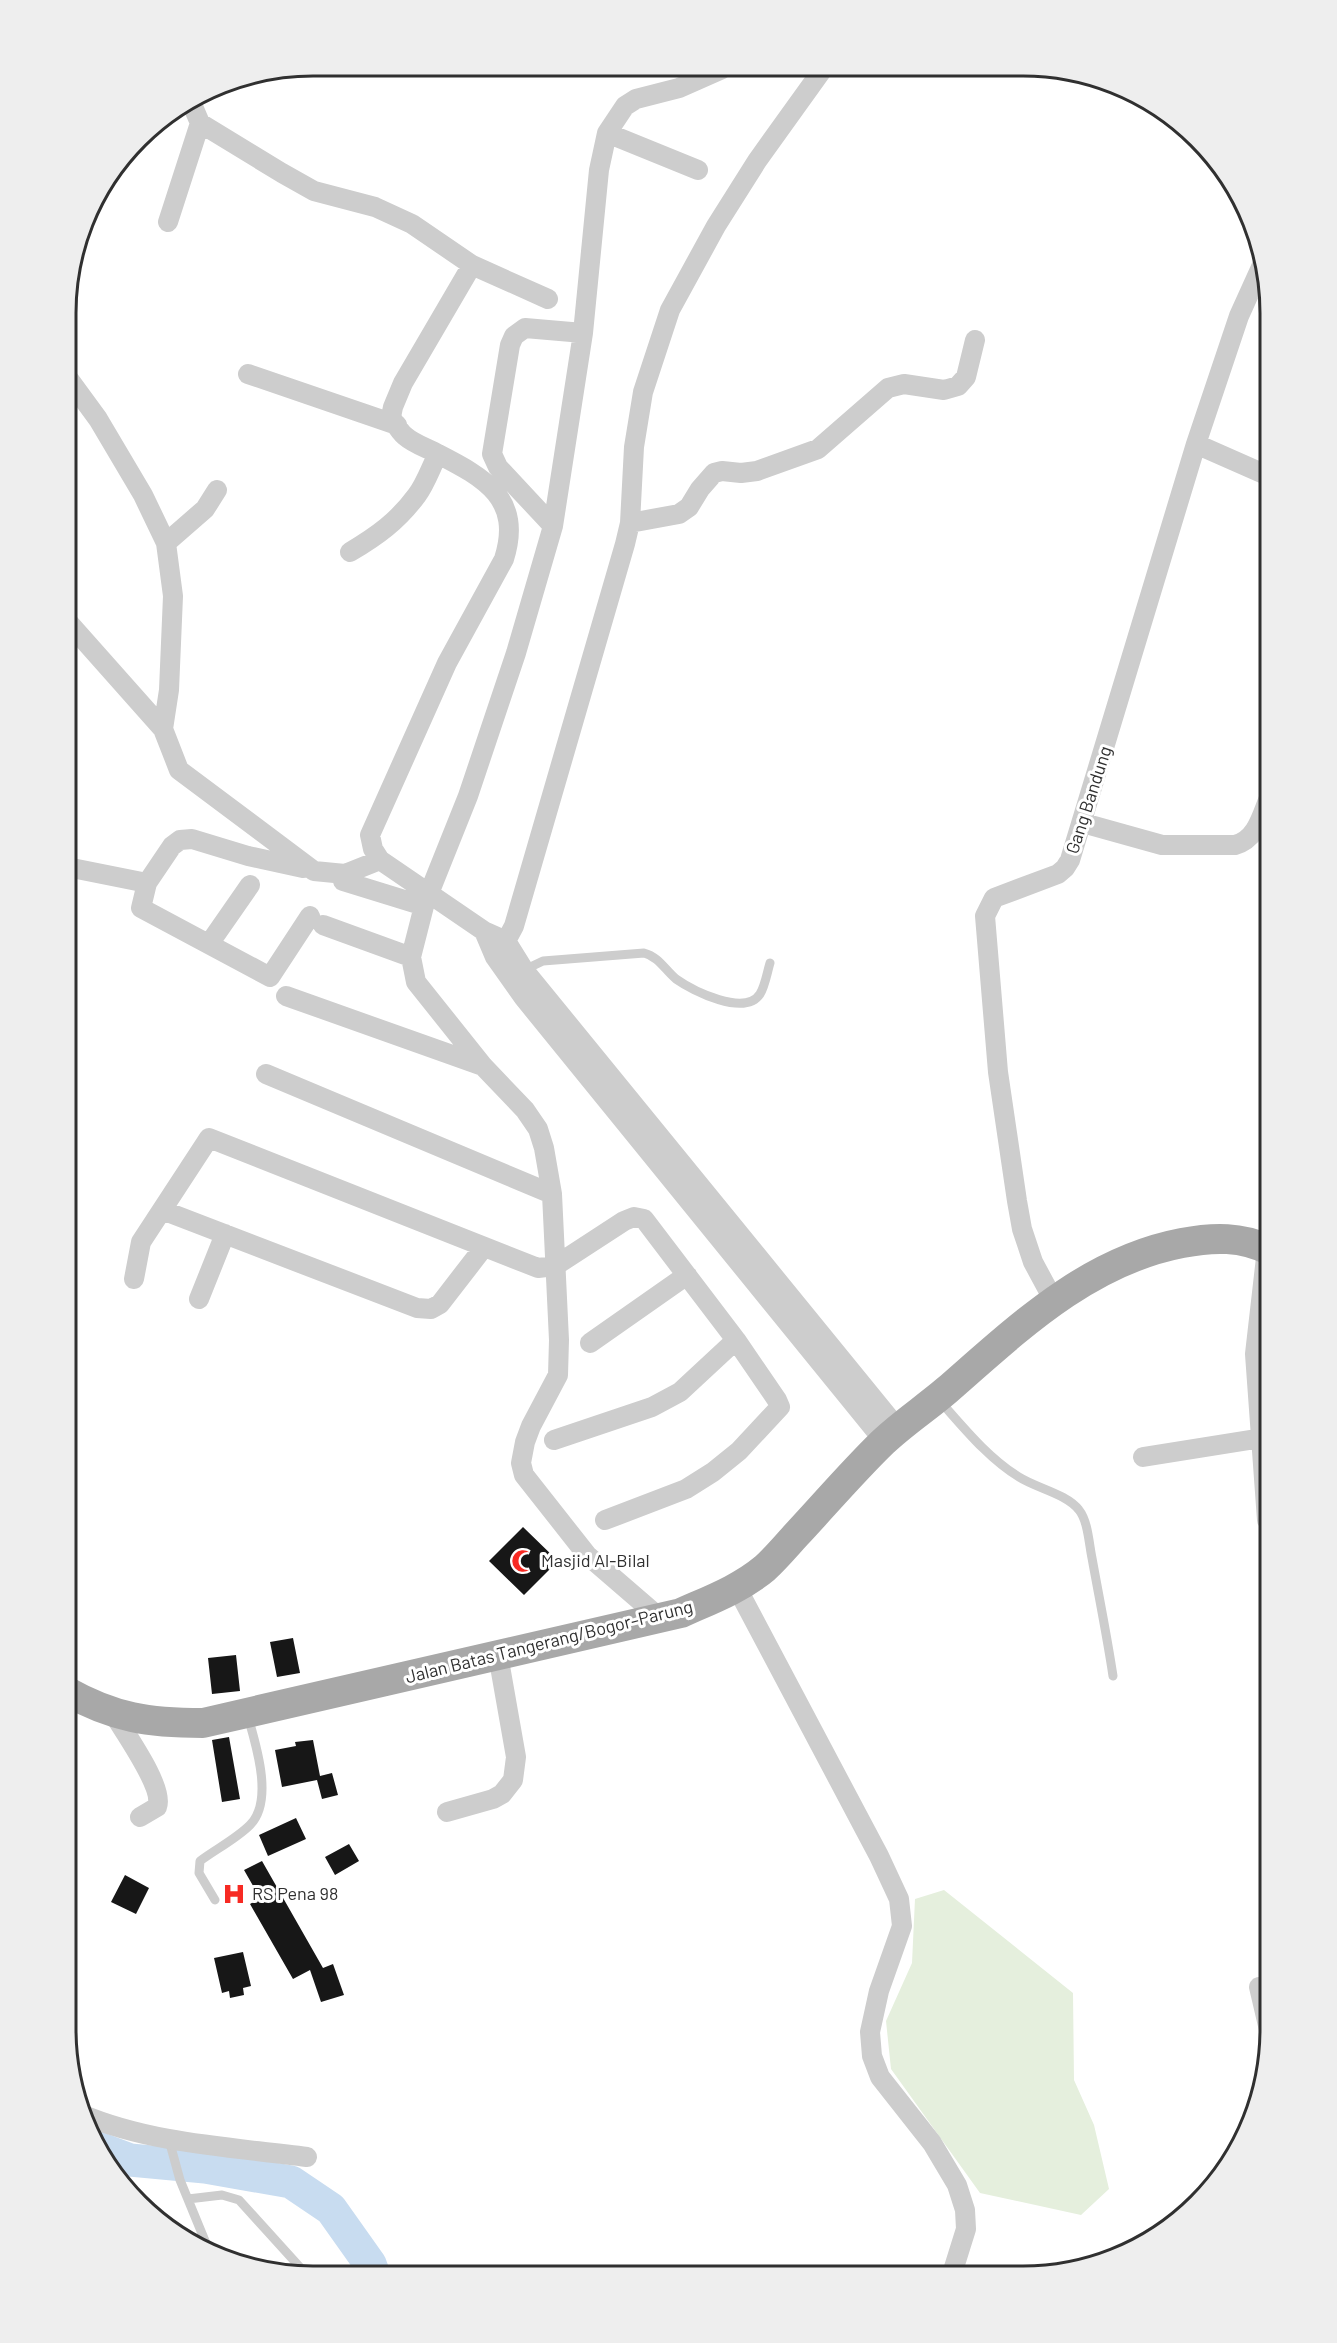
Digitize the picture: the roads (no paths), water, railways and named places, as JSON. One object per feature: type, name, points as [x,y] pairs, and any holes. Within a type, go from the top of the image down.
[{"type":"main road","name":"Jalan Batas Tangerang/Bogor–Parung","points":[[76,1696],[113,1713],[137,1720],[203,1723],[681,1613],[737,1588],[765,1568],[892,1435],[1030,1317],[1090,1277],[1160,1247],[1208,1239],[1234,1238],[1260,1245]]},
{"type":"street","points":[[660,1618],[586,1555],[524,1475],[521,1463],[525,1442],[558,1375],[559,1340],[552,1194],[544,1148],[538,1129],[525,1110],[483,1065],[416,982],[411,957],[427,900],[468,796],[501,697],[553,526],[583,333],[599,170],[607,133],[617,114],[630,102],[679,88],[706,76]]},
{"type":"street","points":[[506,941],[514,926],[630,523],[634,447],[643,392],[670,310],[716,226],[757,161],[818,76]]},
{"type":"street","points":[[194,109],[200,123],[314,191],[375,207],[412,224],[472,265],[548,299]]},
{"type":"street","points":[[168,222],[200,123]]},
{"type":"street","points":[[607,133],[698,170]]},
{"type":"street","points":[[427,900],[380,860],[373,849],[370,835],[447,663],[504,559],[510,532],[506,510],[490,486],[477,476],[413,442],[403,434],[391,417],[396,396],[472,265]]},
{"type":"street","name":"Gang Bandung","points":[[1054,1301],[1033,1262],[1022,1229],[998,1072],[985,915],[994,898],[1058,874],[1070,860],[1196,444],[1239,316],[1257,276]]},
{"type":"street","points":[[553,526],[498,467],[492,454],[510,345],[514,336],[525,328],[583,333]]},
{"type":"street","points":[[630,523],[679,514],[689,507],[700,489],[714,473],[757,471],[818,449],[888,388],[904,384],[944,390],[958,386],[966,377],[975,340]]},
{"type":"street","points":[[249,374],[397,425]]},
{"type":"street","points":[[76,389],[98,419],[143,495],[166,543],[173,596],[169,690],[163,729]]},
{"type":"street","points":[[1196,444],[1260,472]]},
{"type":"street","points":[[350,552],[381,534],[418,494],[438,454]]},
{"type":"street","points":[[166,543],[205,509],[218,490]]},
{"type":"street","points":[[76,631],[163,729],[179,770],[314,871]]},
{"type":"street","points":[[1083,823],[1162,845],[1196,847],[1244,843],[1251,836],[1260,817]]},
{"type":"street","points":[[380,860],[345,874],[314,871],[192,839],[180,840],[172,846],[147,883],[141,908],[270,977],[316,920],[411,957]]},
{"type":"street","points":[[76,869],[147,883]]},
{"type":"street","points":[[343,881],[427,900],[506,941],[524,969],[892,1435]]},
{"type":"street","points":[[209,944],[250,885]]},
{"type":"street","points":[[484,930],[495,957],[524,998],[892,1435]]},
{"type":"street","points":[[286,996],[483,1065]]},
{"type":"street","points":[[266,1074],[552,1194]]},
{"type":"street","points":[[134,1279],[141,1242],[209,1138],[538,1268],[555,1266],[624,1221],[634,1217],[644,1219],[736,1340],[780,1407],[778,1412],[739,1451],[695,1484],[605,1520]]},
{"type":"street","points":[[162,1210],[417,1308],[431,1309],[440,1304],[484,1247]]},
{"type":"street","points":[[199,1299],[225,1234]]},
{"type":"street","points":[[590,1343],[687,1275]]},
{"type":"street","points":[[1260,1317],[1255,1354],[1260,1414]]},
{"type":"street","points":[[554,1440],[652,1407],[680,1392],[736,1340]]},
{"type":"street","points":[[1143,1457],[1260,1438]]},
{"type":"street","points":[[737,1588],[879,1856],[899,1899],[902,1926],[879,1991],[870,2032],[872,2056],[880,2076],[932,2144],[957,2185],[965,2210],[966,2229],[954,2266]]},
{"type":"street","points":[[447,1812],[493,1799],[502,1794],[513,1780],[516,1757],[498,1655]]},
{"type":"street","points":[[113,1713],[152,1779],[158,1794],[158,1807],[140,1817]]},
{"type":"street","points":[[1259,1987],[1260,1991]]},
{"type":"street","points":[[94,2118],[169,2139],[307,2157]]},
{"type":"lane","points":[[524,969],[543,961],[644,953],[657,959],[674,977],[686,985],[733,1004],[743,1005],[751,1003],[759,995],[770,963]]},
{"type":"lane","points":[[937,1398],[1001,1464],[1019,1477],[1068,1500],[1080,1511],[1107,1632],[1113,1676]]},
{"type":"lane","points":[[215,1900],[199,1873],[200,1861],[249,1826],[260,1808],[260,1755],[248,1714]]},
{"type":"lane","points":[[169,2139],[180,2180],[205,2240]]},
{"type":"lane","points":[[188,2199],[222,2195],[239,2200],[299,2266]]},
{"type":"waterway","points":[[111,2153],[130,2160],[205,2167],[291,2182],[331,2209],[371,2266]]},
{"type":"place","name":"Masjid Al-Bilal","points":[[523,1561]]},
{"type":"place","name":"RS Pena 98","points":[[234,1894]]}]
